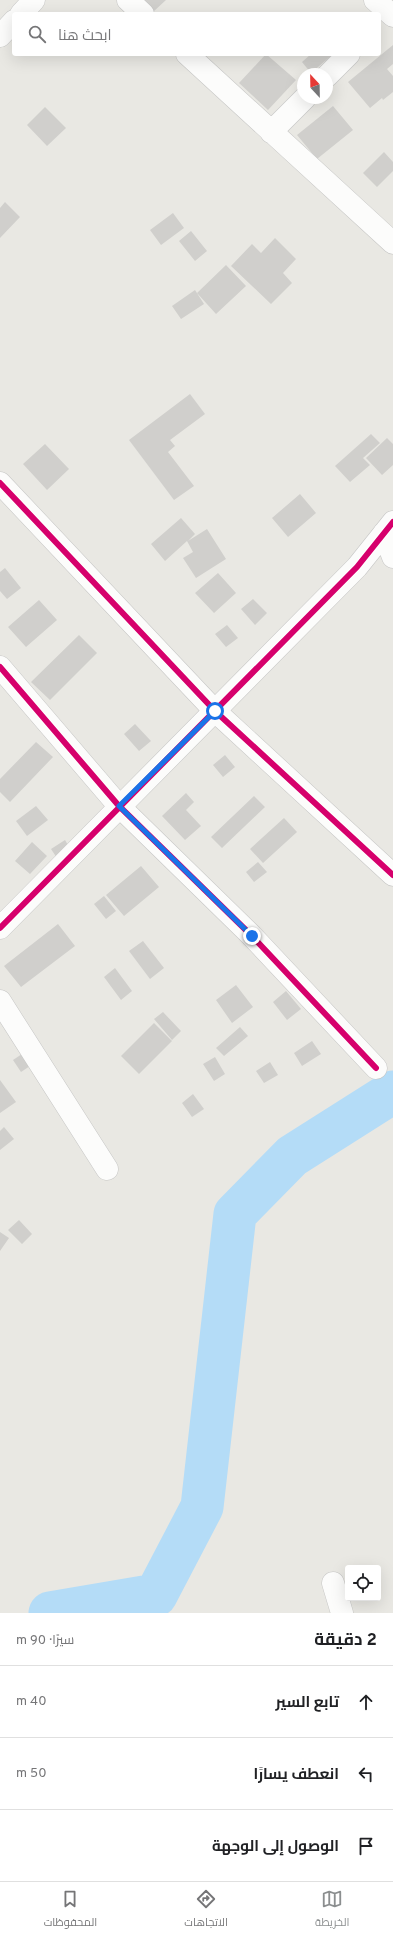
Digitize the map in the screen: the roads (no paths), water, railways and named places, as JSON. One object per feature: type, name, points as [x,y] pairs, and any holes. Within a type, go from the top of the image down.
[{"type":"street","points":[[23,12],[34,0]]},
{"type":"street","points":[[128,0],[141,12]]},
{"type":"street","points":[[0,36],[12,23]]},
{"type":"street","points":[[189,56],[393,244]]},
{"type":"street","points":[[333,70],[347,56]]},
{"type":"street","points":[[271,132],[299,104]]},
{"type":"street","points":[[0,483],[215,711],[393,875]]},
{"type":"street","points":[[0,928],[357,567],[388,528]]},
{"type":"street","points":[[388,528],[393,557]]},
{"type":"street","points":[[0,667],[119,806],[252,936],[376,1068]]},
{"type":"street","points":[[0,1001],[107,1168]]},
{"type":"street","points":[[333,1583],[342,1613]]},
{"type":"waterway","points":[[50,1613],[156,1595],[202,1507],[235,1214],[292,1156],[393,1092]]}]
